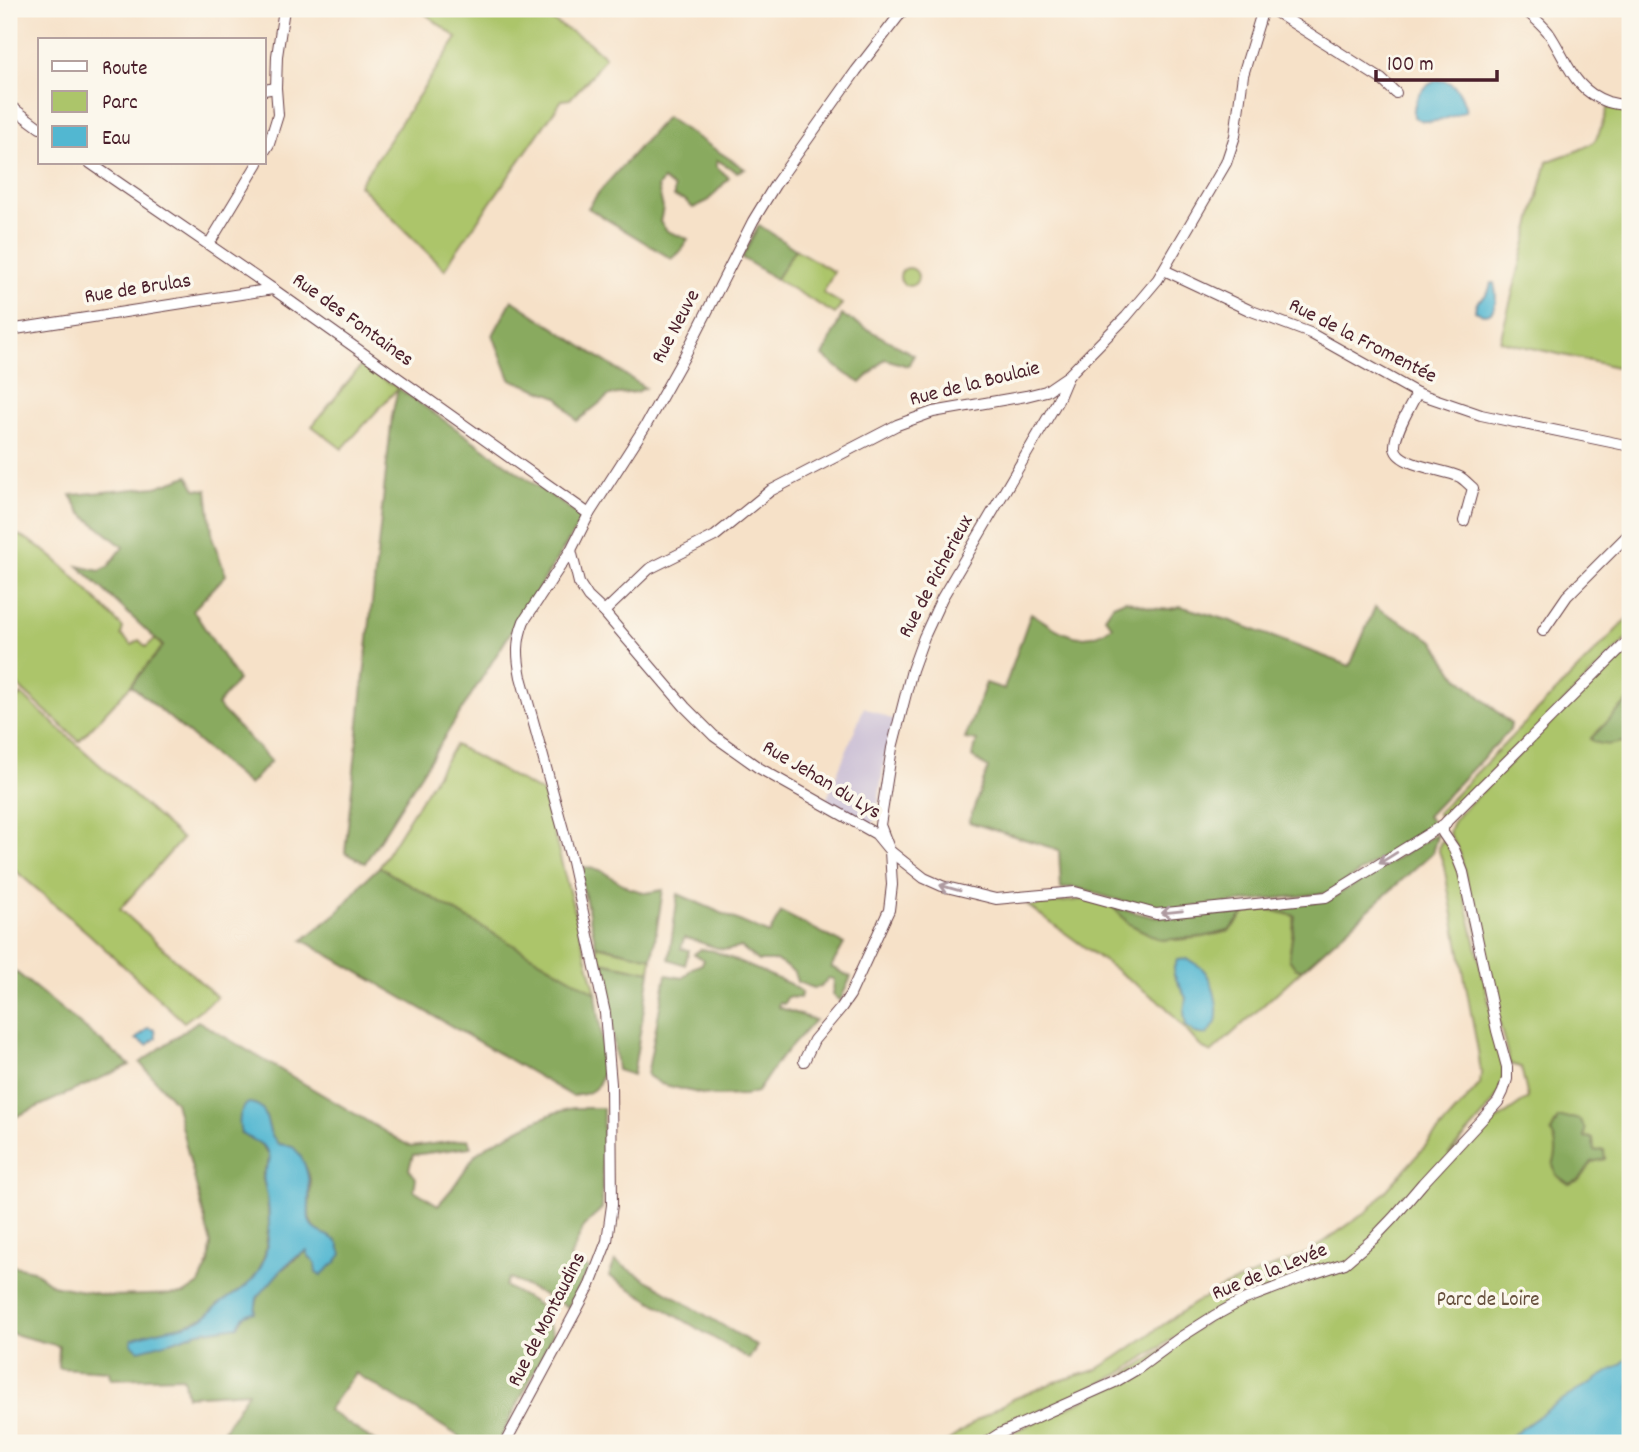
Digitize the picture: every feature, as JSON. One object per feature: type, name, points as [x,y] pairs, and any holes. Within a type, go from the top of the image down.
[{"type":"street","points":[[266,149],[278,115],[276,56],[284,9]]},
{"type":"street","name":"Rue Neuve","points":[[521,677],[517,658],[520,632],[531,610],[571,550],[589,514],[652,414],[753,221],[798,151],[904,9]]},
{"type":"street","name":"Rue de la Boulaie","points":[[604,612],[649,569],[715,536],[770,491],[897,425],[933,412],[1042,392],[1068,376],[1126,317],[1164,270],[1226,163],[1235,135],[1243,75],[1263,9]]},
{"type":"street","points":[[1271,9],[1381,79],[1396,93]]},
{"type":"street","points":[[1524,9],[1548,32],[1578,83],[1609,102],[1630,106]]},
{"type":"street","points":[[266,90],[276,88]]},
{"type":"street","points":[[9,105],[38,127]]},
{"type":"street","name":"Rue des Fontaines","points":[[96,164],[589,514]]},
{"type":"street","points":[[209,244],[257,164]]},
{"type":"street","name":"Rue de la Fromentée","points":[[1164,270],[1249,310],[1310,333],[1417,393],[1482,415],[1630,446]]},
{"type":"street","name":"Rue de Brulas","points":[[9,330],[273,289]]},
{"type":"street","name":"Rue de Picherieux","points":[[804,1061],[814,1040],[850,995],[889,910],[892,885],[891,851],[880,825],[892,748],[912,670],[924,637],[942,598],[1054,408],[1068,376]]},
{"type":"street","points":[[1042,392],[1049,395],[1054,408]]},
{"type":"street","points":[[1417,393],[1396,440],[1395,449],[1398,456],[1460,477],[1473,488],[1464,521]]},
{"type":"street","points":[[1543,631],[1567,596],[1630,533]]},
{"type":"street","name":"Rue Jehan du Lys","points":[[571,550],[579,583],[588,597],[714,736],[759,768],[876,834],[891,851],[924,878],[942,886],[996,899],[1074,892],[1156,914],[1326,897],[1446,822],[1630,639]]},
{"type":"street","name":"Rue de Montaudins","points":[[505,1443],[590,1285],[607,1241],[612,1205],[611,1084],[605,1013],[572,862],[521,677]]},
{"type":"street","name":"Rue de la Levée","points":[[985,1443],[999,1434],[1115,1382],[1214,1315],[1243,1300],[1345,1264],[1373,1239],[1490,1112],[1503,1092],[1507,1067],[1463,872],[1454,849],[1443,833],[1446,822]]},
{"type":"shaded area","points":[[864,707],[895,721],[885,755],[876,819],[868,826],[826,801]]},
{"type":"green space","points":[[419,9],[532,9],[587,41],[605,57],[570,99],[562,100],[445,270],[359,185],[457,38]]},
{"type":"green space","points":[[1608,107],[1630,110],[1630,370],[1500,341],[1547,162],[1591,144],[1599,133]]},
{"type":"green space","points":[[666,117],[745,169],[737,172],[717,160],[716,166],[729,178],[708,201],[693,208],[685,200],[674,197],[674,188],[663,180],[658,187],[663,208],[660,222],[667,231],[688,239],[682,250],[672,259],[588,208]]},
{"type":"green space","points":[[759,225],[795,249],[776,279],[742,258]]},
{"type":"green space","points":[[795,249],[834,272],[823,293],[842,304],[835,314],[776,279]]},
{"type":"green space","points":[[909,268],[915,271],[918,277],[915,283],[909,286],[903,283],[900,277],[903,271]]},
{"type":"green space","points":[[512,300],[645,388],[637,392],[610,395],[577,421],[558,397],[510,379],[493,335]]},
{"type":"green space","points":[[842,315],[914,355],[908,366],[885,359],[861,383],[846,374],[823,356]]},
{"type":"green space","points":[[361,366],[398,388],[342,449],[312,426]]},
{"type":"green space","points":[[398,388],[583,518],[365,863],[345,853],[392,416]]},
{"type":"green space","points":[[188,476],[196,489],[207,490],[213,540],[226,575],[193,610],[238,680],[217,705],[271,761],[249,785],[131,685],[163,646],[78,566],[100,571],[108,567],[123,547],[80,512],[71,495],[156,487]]},
{"type":"green space","points":[[18,535],[45,551],[73,576],[123,628],[121,635],[132,645],[139,640],[146,647],[155,639],[163,647],[79,741],[9,678],[9,543]]},
{"type":"green space","points":[[1125,600],[1159,609],[1180,606],[1228,620],[1350,666],[1375,607],[1434,641],[1454,673],[1511,724],[1510,730],[1427,816],[1433,824],[1328,893],[1154,911],[1074,887],[1061,889],[1059,850],[969,822],[988,768],[972,757],[977,741],[965,739],[986,683],[1004,689],[1031,613],[1070,635],[1090,636],[1112,626],[1105,617],[1113,605]]},
{"type":"green space","points":[[1630,616],[1630,636],[1445,821],[1437,813]]},
{"type":"green space","name":"Parc de Loire","points":[[1630,644],[1630,1443],[989,1443],[1090,1397],[1254,1291],[1211,1313],[1118,1375],[1002,1429],[979,1443],[945,1443],[1011,1400],[1055,1382],[1096,1370],[1193,1304],[1223,1287],[1308,1253],[1369,1210],[1480,1084],[1478,1051],[1444,866],[1438,848],[1442,840],[1448,845],[1458,868],[1504,1069],[1501,1086],[1491,1106],[1448,1155],[1528,1098],[1521,1067],[1510,1064],[1460,853],[1449,833],[1460,813]]},
{"type":"green space","points":[[21,694],[182,839],[120,909],[217,997],[184,1022],[9,865],[9,707]]},
{"type":"green space","points":[[1630,699],[1630,748],[1623,742],[1606,745],[1590,739]]},
{"type":"green space","points":[[455,745],[543,793],[596,993],[379,867]]},
{"type":"green space","points":[[1438,833],[1432,853],[1303,969],[1296,969],[1289,959],[1295,916],[1256,906],[1329,900]]},
{"type":"green space","points":[[578,866],[600,870],[629,888],[646,893],[663,890],[652,958],[596,945]]},
{"type":"green space","points":[[379,867],[596,993],[602,1068],[595,1089],[586,1094],[572,1096],[303,940],[337,913]]},
{"type":"green space","points":[[678,894],[769,934],[781,912],[844,944],[831,967],[851,977],[840,1001],[833,995],[834,979],[828,978],[821,987],[814,988],[797,982],[794,972],[777,961],[758,961],[741,947],[719,948],[684,938],[681,949],[689,950],[685,965],[669,959]]},
{"type":"green space","points":[[1087,899],[1113,907],[1129,924],[1176,940],[1229,931],[1249,908],[1256,906],[1295,916],[1289,959],[1296,968],[1303,969],[1211,1053],[1199,1045],[1164,1005],[1028,906]]},
{"type":"green space","points":[[1113,907],[1154,917],[1249,908],[1229,931],[1203,937],[1161,940],[1129,924]]},
{"type":"green space","points":[[596,945],[652,958],[650,972],[601,962]]},
{"type":"green space","points":[[701,949],[714,951],[790,984],[802,992],[800,998],[787,997],[784,1004],[779,1003],[778,1007],[815,1020],[778,1061],[757,1092],[746,1095],[702,1094],[661,1084],[647,1075],[666,975],[683,978],[692,968],[702,964],[704,960],[694,954]]},
{"type":"green space","points":[[601,962],[650,972],[633,1075],[617,1070],[609,1001]]},
{"type":"green space","points":[[9,966],[11,968],[130,1065],[9,1120]]},
{"type":"green space","points":[[198,1021],[411,1147],[468,1139],[471,1147],[413,1155],[409,1169],[416,1178],[414,1190],[438,1205],[476,1154],[490,1144],[554,1113],[573,1108],[603,1108],[602,1208],[583,1228],[570,1258],[589,1269],[568,1307],[509,1278],[505,1286],[539,1305],[553,1334],[498,1443],[458,1443],[460,1437],[355,1373],[328,1410],[377,1443],[245,1443],[224,1430],[248,1392],[187,1396],[183,1377],[110,1379],[109,1371],[58,1368],[59,1346],[9,1333],[9,1265],[33,1270],[52,1285],[110,1296],[184,1294],[199,1284],[209,1263],[211,1244],[175,1102],[140,1063]],"holes":[[[266,1116],[271,1136],[278,1144],[292,1146],[304,1164],[310,1180],[309,1218],[312,1226],[331,1238],[315,1263],[308,1251],[274,1277],[259,1296],[255,1312],[244,1316],[238,1326],[198,1332],[173,1341],[180,1327],[204,1318],[250,1283],[259,1271],[265,1253],[269,1224],[267,1194],[262,1176],[270,1158],[259,1142],[241,1134]]]},
{"type":"green space","points":[[1558,1118],[1580,1120],[1585,1129],[1584,1137],[1593,1138],[1594,1151],[1604,1150],[1605,1159],[1592,1162],[1579,1180],[1569,1184],[1556,1175],[1553,1165],[1556,1148],[1551,1132]]},
{"type":"green space","points":[[615,1261],[757,1346],[749,1359],[609,1276]]},
{"type":"water","points":[[1438,80],[1457,89],[1466,110],[1432,121],[1414,117],[1420,94]]},
{"type":"water","points":[[1491,283],[1494,283],[1496,302],[1492,311],[1482,314],[1475,311],[1477,303],[1486,295]]},
{"type":"water","points":[[1188,959],[1206,973],[1215,994],[1216,1022],[1206,1035],[1195,1033],[1186,1026],[1186,998],[1174,975],[1174,967],[1177,960]]},
{"type":"water","points":[[148,1028],[155,1030],[156,1038],[147,1045],[136,1039]]},
{"type":"water","points":[[248,1103],[259,1106],[265,1114],[271,1134],[278,1144],[292,1146],[302,1158],[308,1179],[311,1224],[317,1231],[338,1243],[342,1254],[321,1275],[316,1273],[315,1263],[307,1251],[294,1258],[257,1298],[255,1312],[244,1316],[238,1326],[198,1332],[139,1350],[131,1344],[132,1339],[203,1318],[251,1281],[263,1263],[269,1228],[264,1176],[270,1157],[261,1144],[241,1134],[240,1117]]},
{"type":"water","points":[[1630,1356],[1630,1443],[1502,1443],[1557,1403],[1620,1365]]}]
